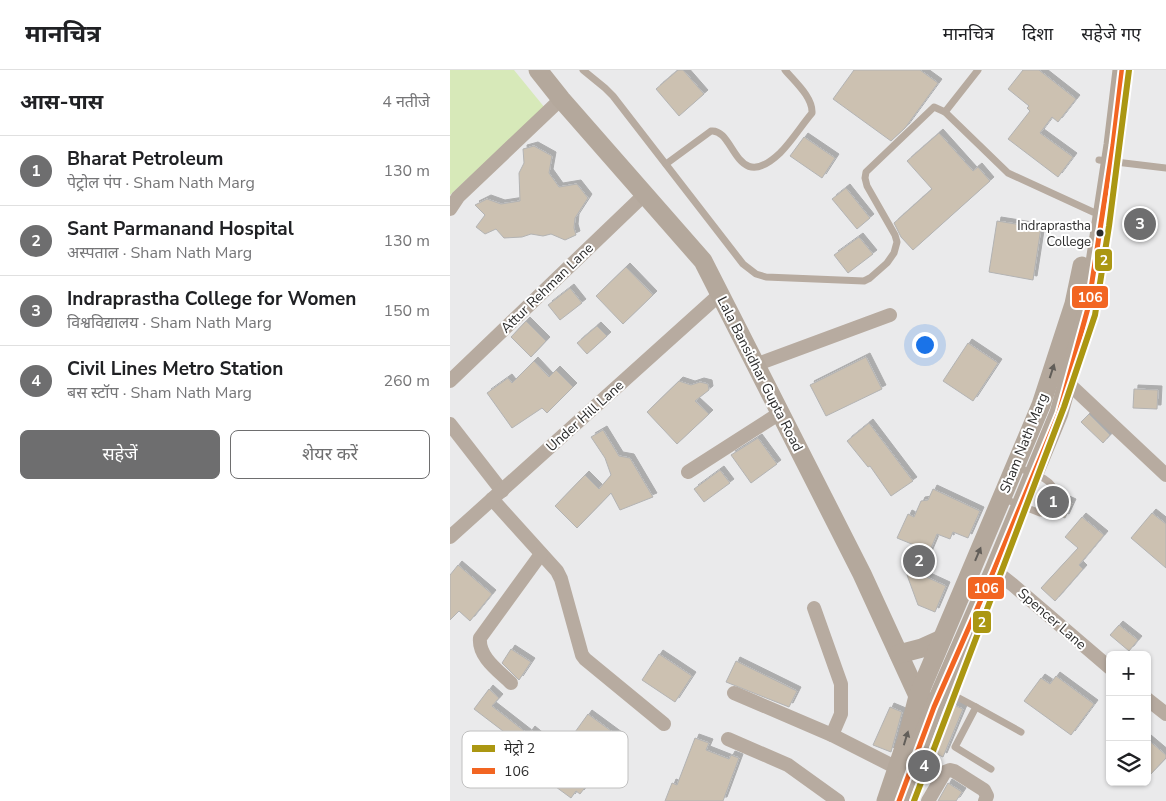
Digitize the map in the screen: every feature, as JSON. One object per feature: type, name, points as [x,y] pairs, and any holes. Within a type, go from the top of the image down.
[{"type":"main road","name":"Lala Bansidhar Gupta Road","points":[[538,70],[561,99],[703,261],[862,574],[918,696]]},
{"type":"main road","name":"Sham Nath Marg","points":[[899,801],[934,707],[994,570],[1059,413],[1088,308],[1105,161],[1110,70]]},
{"type":"main road","name":"Sham Nath Marg","points":[[886,801],[918,696],[1041,405],[1074,304],[1092,212],[1105,161],[1122,70]]},
{"type":"main road","points":[[899,654],[942,640]]},
{"type":"main road","points":[[918,696],[934,707]]},
{"type":"street","points":[[450,208],[458,197],[561,99]]},
{"type":"street","name":"Attur Rehman Lane","points":[[450,381],[645,194]]},
{"type":"street","name":"Under Hill Lane","points":[[450,537],[719,294]]},
{"type":"street","points":[[756,365],[890,315]]},
{"type":"street","points":[[1067,382],[1166,475]]},
{"type":"street","points":[[688,472],[780,413]]},
{"type":"street","points":[[450,424],[497,495],[557,571],[561,579],[582,655],[664,724]]},
{"type":"street","points":[[511,683],[483,655],[480,647],[480,638],[542,554]]},
{"type":"street","name":"Spencer Lane","points":[[994,570],[1106,665]]},
{"type":"street","points":[[814,608],[841,684],[841,714],[832,735]]},
{"type":"street","points":[[734,692],[832,735],[897,768]]},
{"type":"street","points":[[1151,702],[1166,714]]},
{"type":"street","points":[[728,739],[788,765],[838,801]]},
{"type":"street","points":[[928,801],[946,772],[950,770],[984,790],[988,796],[984,801]]},
{"type":"lane","points":[[583,70],[613,96],[749,270],[766,277],[864,281],[886,263],[894,253],[897,242],[895,235],[867,186],[866,172],[934,107],[945,112],[1008,173],[1092,212]]},
{"type":"lane","points":[[666,164],[711,131],[720,134],[742,162],[751,167],[756,168],[770,160],[780,152],[812,113],[808,98],[785,70]]},
{"type":"lane","points":[[945,112],[978,70]]},
{"type":"lane","points":[[1105,161],[1166,168]]},
{"type":"lane","points":[[1015,467],[1050,483],[1055,489],[1055,494]]},
{"type":"lane","points":[[1002,498],[1042,513],[1048,510]]},
{"type":"lane","points":[[942,689],[1021,732]]},
{"type":"lane","points":[[976,707],[955,747],[992,769]]},
{"type":"green space","points":[[450,70],[514,70],[545,108],[450,195]]},
{"type":"building","points":[[678,70],[683,70],[704,94],[679,116],[656,89]]},
{"type":"building","points":[[854,70],[920,70],[938,83],[905,128],[891,141],[833,99]]},
{"type":"building","points":[[1023,70],[1039,70],[1076,99],[1058,122],[1052,117],[1040,133],[1073,157],[1058,177],[1008,139],[1030,111],[1027,108],[1029,106],[1008,89]]},
{"type":"building","points":[[939,133],[973,171],[978,167],[990,181],[913,250],[901,237],[894,223],[932,189],[907,161]]},
{"type":"building","points":[[804,137],[835,158],[822,178],[790,156]]},
{"type":"building","points":[[534,146],[552,156],[549,173],[559,187],[577,184],[588,198],[575,218],[574,228],[576,235],[565,240],[551,234],[543,236],[531,234],[522,237],[504,238],[496,229],[485,234],[476,227],[485,215],[475,205],[487,199],[501,204],[520,201],[519,173],[524,163],[523,149]]},
{"type":"building","points":[[846,188],[870,218],[857,229],[832,199]]},
{"type":"building","points":[[997,221],[1041,228],[1033,280],[989,272]]},
{"type":"building","points":[[859,237],[873,254],[848,273],[834,255]]},
{"type":"building","points":[[626,267],[653,295],[623,324],[596,296]]},
{"type":"building","points":[[570,288],[582,303],[560,320],[548,305]]},
{"type":"building","points":[[526,321],[546,341],[531,357],[511,337]]},
{"type":"building","points":[[597,326],[607,336],[587,354],[577,343]]},
{"type":"building","points":[[968,343],[998,363],[973,401],[943,381]]},
{"type":"building","points":[[866,357],[882,389],[826,416],[810,385]]},
{"type":"building","points":[[534,361],[549,377],[556,370],[573,387],[547,413],[542,408],[512,428],[487,393],[508,378],[512,383]]},
{"type":"building","points":[[679,381],[691,385],[700,382],[708,384],[709,390],[695,401],[709,414],[677,444],[647,412]]},
{"type":"building","points":[[1134,389],[1158,390],[1157,409],[1133,408]]},
{"type":"building","points":[[1089,414],[1110,435],[1103,443],[1081,422]]},
{"type":"building","points":[[869,423],[913,481],[891,496],[870,466],[868,467],[847,441]]},
{"type":"building","points":[[603,430],[619,456],[630,458],[653,497],[620,510],[611,493],[577,528],[555,506],[585,475],[599,489],[611,475],[605,458],[591,437]]},
{"type":"building","points":[[758,438],[777,464],[751,483],[731,455]]},
{"type":"building","points":[[720,470],[730,483],[704,502],[694,489]]},
{"type":"building","points":[[933,489],[980,511],[968,538],[953,532],[950,539],[937,534],[920,574],[946,586],[935,612],[918,605],[907,575],[919,547],[897,538],[908,514],[914,517],[921,501],[928,500]]},
{"type":"building","points":[[1046,491],[1053,499],[1059,497],[1072,503],[1065,518],[1053,512],[1050,506],[1040,506]]},
{"type":"building","points":[[1152,513],[1166,524],[1166,568],[1131,538]]},
{"type":"building","points":[[1082,517],[1104,535],[1079,565],[1083,569],[1055,601],[1041,588],[1078,548],[1065,537]]},
{"type":"building","points":[[458,565],[492,594],[470,621],[459,611],[450,620],[450,575]]},
{"type":"building","points":[[1119,625],[1138,640],[1129,651],[1110,635]]},
{"type":"building","points":[[511,649],[531,662],[519,680],[502,663]]},
{"type":"building","points":[[659,654],[692,676],[675,702],[642,680]]},
{"type":"building","points":[[736,661],[797,691],[789,707],[726,682]]},
{"type":"building","points":[[1056,676],[1094,704],[1071,735],[1024,701],[1041,678],[1050,684]]},
{"type":"building","points":[[489,689],[499,698],[492,706],[524,731],[503,731],[474,709]]},
{"type":"building","points":[[949,703],[963,709],[943,757],[930,751]]},
{"type":"building","points":[[890,707],[902,712],[891,752],[873,745]]},
{"type":"building","points":[[588,714],[611,731],[576,731]]},
{"type":"building","points":[[695,738],[709,743],[706,750],[729,759],[731,755],[739,758],[723,801],[665,801],[672,783],[677,785]]},
{"type":"building","points":[[1151,742],[1166,755],[1166,758],[1151,774]]},
{"type":"building","points":[[948,783],[962,792],[956,801],[938,801]]},
{"type":"building","points":[[557,788],[585,788],[580,794],[576,791],[571,798]]},
{"type":"metro line","name":"2","points":[[914,801],[1064,407],[1095,315],[1109,226],[1129,70]]},
{"type":"transit line","name":"106","points":[[899,801],[934,707],[994,570],[1059,413],[1088,308],[1113,145],[1122,70]]},
{"type":"place","name":"Indraprastha College for Women","points":[[1140,224]]},
{"type":"place","name":"Indraprastha College","points":[[1100,233]]},
{"type":"place","name":"Bharat Petroleum","points":[[1053,502]]},
{"type":"place","name":"Sant Parmanand Hospital","points":[[919,561]]},
{"type":"place","name":"Civil Lines Metro Station","points":[[924,766]]}]
